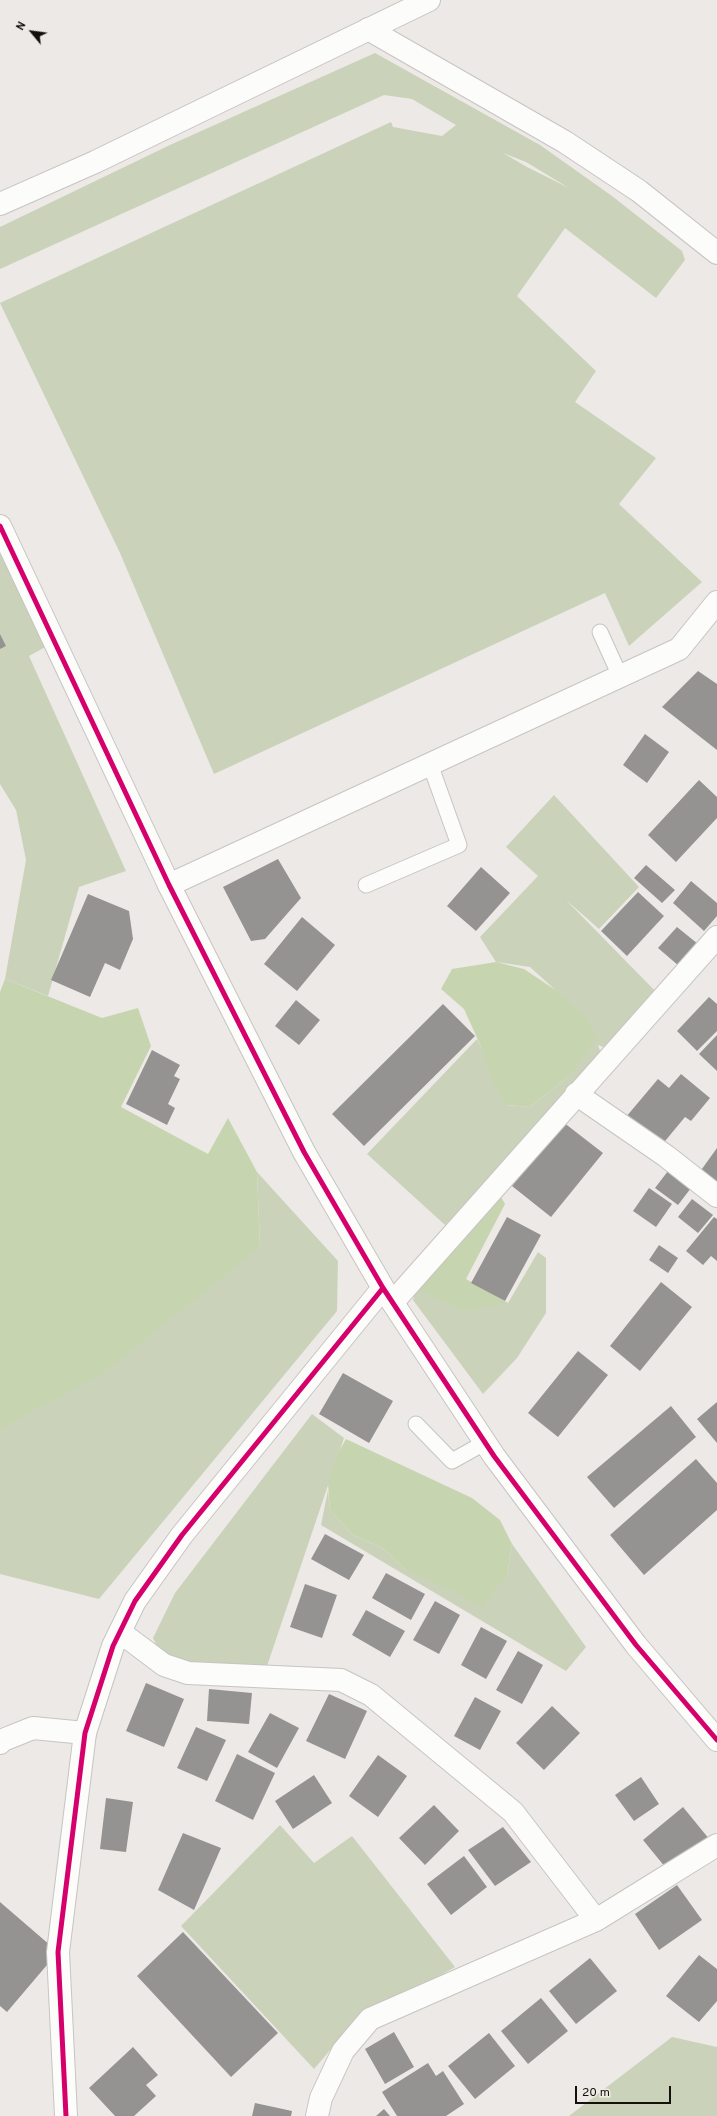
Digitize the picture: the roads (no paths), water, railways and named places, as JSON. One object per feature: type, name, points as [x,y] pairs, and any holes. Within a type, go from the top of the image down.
[{"type":"street","points":[[0,204],[95,162],[430,0]]},
{"type":"street","points":[[368,29],[565,142],[639,190],[717,253]]},
{"type":"street","points":[[0,526],[169,885],[304,1152],[388,1295],[486,1442],[636,1645],[717,1740]]},
{"type":"street","points":[[169,885],[679,649],[717,602]]},
{"type":"street","points":[[66,2116],[58,1952],[85,1733],[113,1646],[135,1601],[182,1535],[388,1295],[576,1094],[717,936]]},
{"type":"street","points":[[576,1094],[666,1156],[717,1196]]},
{"type":"street","points":[[120,1632],[164,1665],[188,1674],[340,1680],[370,1695],[513,1812],[596,1920]]},
{"type":"street","points":[[0,1743],[3,1740],[33,1728],[85,1733]]},
{"type":"street","points":[[317,2116],[321,2098],[343,2051],[370,2019],[596,1920],[717,1846]]},
{"type":"lane","points":[[600,632],[620,676]]},
{"type":"lane","points":[[366,885],[459,845],[430,764]]},
{"type":"lane","points":[[416,1424],[452,1460],[486,1442]]}]
